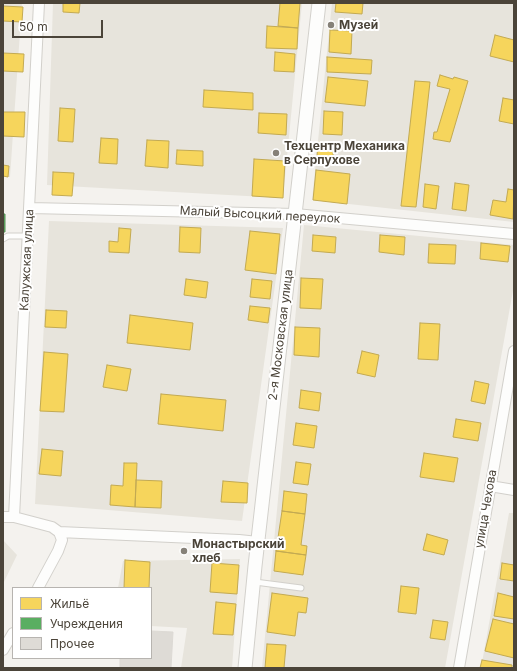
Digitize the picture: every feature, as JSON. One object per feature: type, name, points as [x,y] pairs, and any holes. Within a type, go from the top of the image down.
[{"type":"street","name":"Калужская улица","points":[[14,517],[30,208],[38,3]]},
{"type":"street","name":"2-я Московская улица","points":[[245,668],[319,3]]},
{"type":"street","name":"Малый Высоцкий переулок","points":[[30,208],[295,214],[514,234]]},
{"type":"street","name":"улица Чехова","points":[[459,668],[514,351]]},
{"type":"street","points":[[490,486],[514,490]]},
{"type":"street","points":[[3,517],[14,517],[52,527],[59,532],[258,542]]},
{"type":"street","points":[[39,587],[58,551],[62,540],[59,532]]},
{"type":"street","points":[[3,650],[12,635]]},
{"type":"lane","points":[[3,238],[8,236],[28,236]]},
{"type":"lane","points":[[254,582],[301,588]]},
{"type":"shaded area","points":[[3,3],[22,3],[10,177],[3,177]]},
{"type":"shaded area","points":[[53,3],[302,3],[283,198],[47,185]]},
{"type":"shaded area","points":[[332,3],[514,3],[514,222],[312,200]]},
{"type":"shaded area","points":[[49,221],[283,228],[242,521],[35,504]]},
{"type":"shaded area","points":[[304,225],[514,245],[514,285],[445,668],[262,668]]},
{"type":"shaded area","points":[[509,513],[514,513],[514,668],[481,668]]},
{"type":"shaded area","points":[[3,540],[17,555],[3,584]]},
{"type":"shaded area","points":[[240,559],[232,668],[181,668],[187,628],[152,626],[152,587],[118,587],[123,561]]},
{"type":"building: Жильё","points":[[63,3],[80,3],[79,13],[63,12]]},
{"type":"building: Жильё","points":[[280,3],[300,3],[298,28],[278,26]]},
{"type":"building: Жильё","points":[[336,3],[363,3],[362,14],[335,12]]},
{"type":"building: Жильё","points":[[3,6],[23,7],[22,22],[3,21]]},
{"type":"building: Жильё","points":[[267,26],[298,28],[297,49],[266,48]]},
{"type":"building: Жильё","points":[[330,30],[352,31],[351,54],[329,52]]},
{"type":"building: Жильё","points":[[495,35],[514,40],[514,62],[490,56]]},
{"type":"building: Жильё","points":[[275,52],[295,54],[294,72],[274,71]]},
{"type":"building: Жильё","points":[[3,53],[24,54],[23,72],[3,71]]},
{"type":"building: Жильё","points":[[327,57],[372,60],[371,74],[327,72]]},
{"type":"building: Жильё","points":[[440,75],[468,81],[450,142],[433,139],[434,132],[437,132],[450,89],[437,86]]},
{"type":"building: Жильё","points":[[328,77],[368,81],[365,106],[325,102]]},
{"type":"building: Жильё","points":[[415,81],[430,82],[416,207],[401,206]]},
{"type":"building: Жильё","points":[[204,90],[253,93],[253,110],[203,107]]},
{"type":"building: Жильё","points":[[503,98],[514,100],[514,124],[499,121]]},
{"type":"building: Жильё","points":[[60,108],[75,109],[73,142],[58,141]]},
{"type":"building: Жильё","points":[[324,111],[343,112],[342,135],[323,134]]},
{"type":"building: Жильё","points":[[3,112],[25,112],[24,137],[3,136]]},
{"type":"building: Жильё","points":[[259,113],[287,114],[286,135],[258,133]]},
{"type":"building: Жильё","points":[[101,138],[118,139],[117,164],[99,163]]},
{"type":"building: Жильё","points":[[147,140],[169,141],[168,168],[145,166]]},
{"type":"building: Жильё","points":[[318,142],[333,143],[333,157],[317,156]]},
{"type":"building: Жильё","points":[[177,150],[203,151],[203,166],[176,164]]},
{"type":"building: Жильё","points":[[254,159],[285,161],[283,198],[252,196]]},
{"type":"building: Жильё","points":[[3,165],[9,166],[8,177],[3,176]]},
{"type":"building: Жильё","points":[[316,170],[350,174],[347,204],[313,200]]},
{"type":"building: Жильё","points":[[53,172],[74,173],[72,196],[52,195]]},
{"type":"building: Жильё","points":[[455,183],[469,185],[466,211],[452,209]]},
{"type":"building: Жильё","points":[[425,184],[439,186],[436,209],[423,207]]},
{"type":"building: Жильё","points":[[508,189],[514,190],[513,219],[490,215],[493,200],[506,202]]},
{"type":"building: Жильё","points":[[180,227],[201,228],[200,253],[179,252]]},
{"type":"building: Жильё","points":[[119,228],[131,229],[129,253],[109,252],[109,241],[118,242]]},
{"type":"building: Жильё","points":[[250,231],[280,234],[276,274],[245,270]]},
{"type":"building: Жильё","points":[[313,235],[336,237],[335,253],[312,251]]},
{"type":"building: Жильё","points":[[380,235],[405,237],[404,255],[379,252]]},
{"type":"building: Жильё","points":[[481,243],[510,246],[508,262],[480,259]]},
{"type":"building: Жильё","points":[[429,244],[456,245],[455,264],[428,263]]},
{"type":"building: Жильё","points":[[301,278],[323,279],[321,309],[300,308]]},
{"type":"building: Жильё","points":[[186,279],[208,282],[206,298],[184,295]]},
{"type":"building: Жильё","points":[[252,279],[272,281],[270,299],[250,297]]},
{"type":"building: Жильё","points":[[250,306],[270,308],[268,323],[248,320]]},
{"type":"building: Жильё","points":[[46,310],[67,311],[66,328],[45,327]]},
{"type":"building: Жильё","points":[[130,315],[193,323],[190,350],[127,343]]},
{"type":"building: Жильё","points":[[420,323],[440,324],[438,360],[418,359]]},
{"type":"building: Жильё","points":[[295,327],[320,328],[319,357],[294,355]]},
{"type":"building: Жильё","points":[[362,351],[379,355],[375,377],[357,373]]},
{"type":"building: Жильё","points":[[44,352],[68,354],[64,412],[40,411]]},
{"type":"building: Жильё","points":[[107,365],[131,369],[127,391],[103,387]]},
{"type":"building: Жильё","points":[[475,381],[489,384],[485,404],[471,401]]},
{"type":"building: Жильё","points":[[301,390],[321,393],[319,411],[299,408]]},
{"type":"building: Жильё","points":[[161,394],[226,400],[223,431],[158,424]]},
{"type":"building: Жильё","points":[[456,419],[481,423],[478,441],[453,437]]},
{"type":"building: Жильё","points":[[296,423],[317,426],[314,448],[293,445]]},
{"type":"building: Жильё","points":[[42,449],[63,451],[61,476],[39,474]]},
{"type":"building: Жильё","points":[[424,453],[458,458],[454,482],[420,477]]},
{"type":"building: Жильё","points":[[296,462],[311,464],[308,485],[293,483]]},
{"type":"building: Жильё","points":[[124,463],[137,463],[135,507],[110,505],[111,485],[123,486]]},
{"type":"building: Жильё","points":[[136,480],[162,481],[161,508],[135,507]]},
{"type":"building: Жильё","points":[[223,481],[248,483],[247,503],[221,502]]},
{"type":"building: Жильё","points":[[284,491],[307,494],[305,514],[282,511]]},
{"type":"building: Жильё","points":[[282,511],[305,514],[301,545],[307,546],[306,555],[276,551]]},
{"type":"building: Жильё","points":[[427,534],[448,540],[444,555],[423,550]]},
{"type":"building: Жильё","points":[[276,551],[306,555],[303,575],[274,571]]},
{"type":"building: Жильё","points":[[125,560],[150,562],[149,587],[124,587]]},
{"type":"building: Жильё","points":[[212,563],[239,565],[237,594],[210,592]]},
{"type":"building: Жильё","points":[[502,563],[514,565],[514,581],[500,579]]},
{"type":"building: Жильё","points":[[401,586],[419,588],[416,614],[398,612]]},
{"type":"building: Жильё","points":[[272,593],[308,598],[306,613],[298,612],[295,636],[267,632]]},
{"type":"building: Жильё","points":[[498,593],[514,597],[514,619],[494,616]]},
{"type":"building: Жильё","points":[[216,602],[236,604],[233,635],[213,634]]},
{"type":"building: Жильё","points":[[493,619],[514,624],[514,658],[485,651]]},
{"type":"building: Жильё","points":[[433,620],[448,622],[445,640],[430,638]]},
{"type":"building: Жильё","points":[[267,644],[286,645],[284,668],[265,668]]},
{"type":"building: Жильё","points":[[482,660],[512,665],[512,668],[480,668]]},
{"type":"building: Учреждения","points":[[3,214],[5,214],[5,232],[3,232]]},
{"type":"building: Прочее","points":[[152,631],[173,632],[171,668],[120,668],[120,659],[152,659]]},
{"type":"place","name":"Музей","points":[[331,25]]},
{"type":"place","name":"Техцентр Механика в Серпухове","points":[[276,153]]},
{"type":"place","name":"Монастырский хлеб","points":[[184,551]]}]
